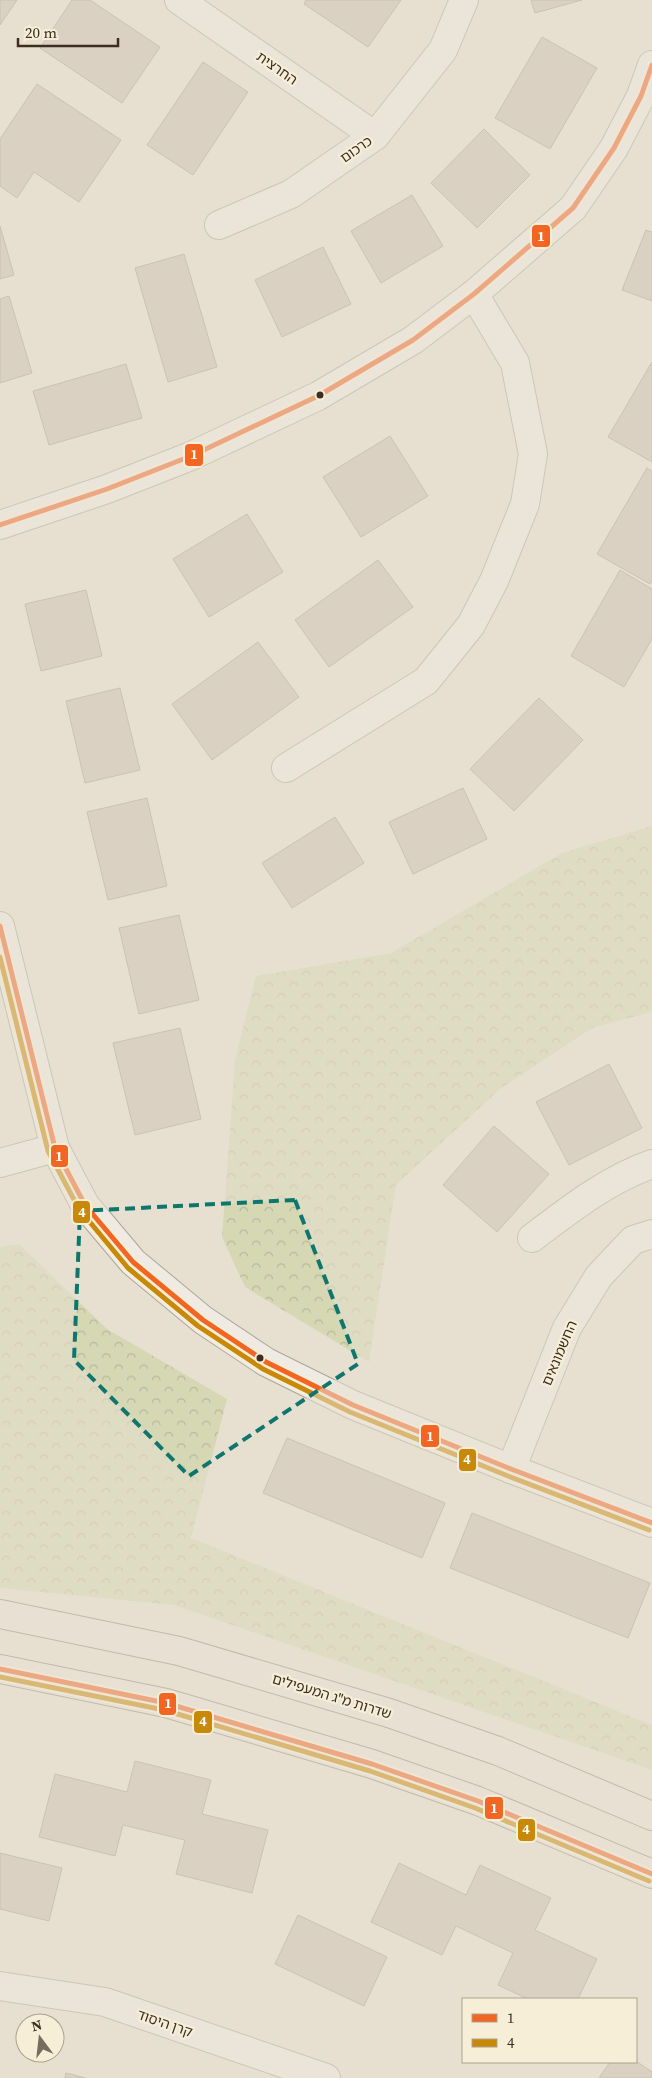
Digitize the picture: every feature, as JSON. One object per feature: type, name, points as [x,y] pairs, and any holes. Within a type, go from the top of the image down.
[{"type":"main road","name":"שדרות מ\"ג המעפילים","points":[[0,1614],[179,1651],[389,1713],[498,1751],[652,1816]]},
{"type":"main road","points":[[0,1669],[166,1703],[372,1764],[478,1801],[652,1874]]},
{"type":"street","name":"החרצית","points":[[179,0],[375,136]]},
{"type":"street","name":"כרכום","points":[[219,224],[291,194],[375,136],[443,50],[464,0]]},
{"type":"street","points":[[0,525],[106,489],[191,456],[318,396],[412,340],[474,294],[573,208],[614,148],[641,96],[652,65]]},
{"type":"street","points":[[286,768],[426,681],[471,625],[494,581],[525,504],[533,454],[515,363],[474,294]]},
{"type":"street","points":[[0,926],[55,1148],[85,1205],[133,1262],[202,1320],[266,1362],[353,1405],[511,1470],[652,1523]]},
{"type":"street","points":[[0,1162],[55,1148]]},
{"type":"street","points":[[532,1238],[577,1203],[631,1172],[652,1164]]},
{"type":"street","name":"החשמונאים","points":[[511,1470],[567,1328],[599,1276],[633,1240],[652,1234]]},
{"type":"street","name":"קרן היסוד","points":[[0,1986],[105,2002],[326,2078]]},
{"type":"highlighted area","points":[[295,1200],[358,1364],[189,1476],[74,1360],[80,1211]]},
{"type":"green space","points":[[652,826],[652,1012],[592,1028],[500,1089],[396,1185],[369,1362],[245,1287],[222,1237],[235,1060],[256,976],[391,953],[562,853]]},
{"type":"green space","points":[[19,1244],[107,1329],[227,1399],[191,1538],[652,1725],[652,1770],[174,1605],[0,1588],[0,1247]]},
{"type":"building","points":[[0,0],[17,0],[0,25]]},
{"type":"building","points":[[72,0],[90,0],[160,47],[122,103],[40,48]]},
{"type":"building","points":[[306,0],[401,0],[368,47],[304,4]]},
{"type":"building","points":[[531,0],[582,0],[535,13]]},
{"type":"building","points":[[542,37],[597,68],[550,149],[495,118]]},
{"type":"building","points":[[203,62],[248,92],[193,175],[147,145]]},
{"type":"building","points":[[37,84],[121,140],[79,202],[34,172],[17,198],[0,186],[0,139]]},
{"type":"building","points":[[484,129],[530,175],[477,228],[431,183]]},
{"type":"building","points":[[412,195],[443,246],[381,283],[351,231]]},
{"type":"building","points":[[0,226],[14,275],[0,279]]},
{"type":"building","points":[[646,230],[652,232],[652,301],[622,290]]},
{"type":"building","points":[[323,247],[351,304],[282,337],[255,280]]},
{"type":"building","points":[[184,254],[217,367],[168,382],[135,268]]},
{"type":"building","points":[[9,296],[32,373],[0,383],[0,299]]},
{"type":"building","points":[[652,362],[652,462],[608,437]]},
{"type":"building","points":[[126,364],[142,418],[49,445],[33,391]]},
{"type":"building","points":[[390,436],[428,496],[361,537],[323,477]]},
{"type":"building","points":[[647,468],[652,471],[652,581],[650,584],[597,554]]},
{"type":"building","points":[[247,514],[283,572],[209,617],[173,559]]},
{"type":"building","points":[[378,560],[413,607],[329,667],[295,620]]},
{"type":"building","points":[[620,570],[652,589],[652,639],[624,687],[571,656]]},
{"type":"building","points":[[86,590],[102,656],[41,671],[25,604]]},
{"type":"building","points":[[258,642],[299,697],[212,760],[172,704]]},
{"type":"building","points":[[120,688],[140,770],[85,783],[66,701]]},
{"type":"building","points":[[539,698],[583,740],[514,811],[470,769]]},
{"type":"building","points":[[463,788],[487,839],[413,874],[389,822]]},
{"type":"building","points":[[147,798],[167,886],[108,900],[87,812]]},
{"type":"building","points":[[335,817],[364,863],[292,908],[262,863]]},
{"type":"building","points":[[179,915],[199,1000],[139,1014],[119,928]]},
{"type":"building","points":[[180,1028],[201,1119],[135,1135],[113,1043]]},
{"type":"building","points":[[609,1064],[642,1128],[569,1165],[536,1102]]},
{"type":"building","points":[[494,1126],[549,1174],[497,1232],[443,1185]]},
{"type":"building","points":[[287,1438],[445,1503],[422,1558],[263,1493]]},
{"type":"building","points":[[472,1513],[650,1583],[628,1638],[450,1568]]},
{"type":"building","points":[[135,1761],[211,1780],[202,1814],[268,1830],[252,1893],[176,1874],[185,1840],[123,1825],[115,1856],[39,1837],[55,1774],[127,1792]]},
{"type":"building","points":[[0,1853],[62,1868],[49,1921],[0,1909]]},
{"type":"building","points":[[399,1863],[466,1895],[480,1865],[551,1898],[535,1930],[597,1959],[578,1998],[526,1998],[498,1985],[513,1953],[456,1926],[442,1955],[371,1922]]},
{"type":"building","points":[[298,1915],[387,1957],[364,2006],[275,1964]]},
{"type":"building","points":[[637,2062],[652,2072],[652,2078],[599,2078],[609,2063]]},
{"type":"building","points":[[66,2073],[86,2078],[65,2078]]},
{"type":"transit line","name":"1","points":[[0,525],[107,489],[191,456],[318,396],[413,340],[474,294],[573,208],[614,148],[641,96],[652,65]]},
{"type":"transit line","name":"1","points":[[0,926],[55,1148],[85,1205],[133,1262],[203,1320],[266,1362],[353,1405],[511,1469],[652,1523]]},
{"type":"transit line","name":"4","points":[[0,957],[48,1151],[79,1209],[128,1268],[198,1326],[263,1369],[350,1412],[508,1476],[649,1530]]},
{"type":"transit line","name":"1","points":[[0,1669],[166,1703],[372,1764],[478,1801],[652,1874]]},
{"type":"transit line","name":"4","points":[[0,1677],[164,1710],[370,1771],[475,1808],[649,1881]]}]
